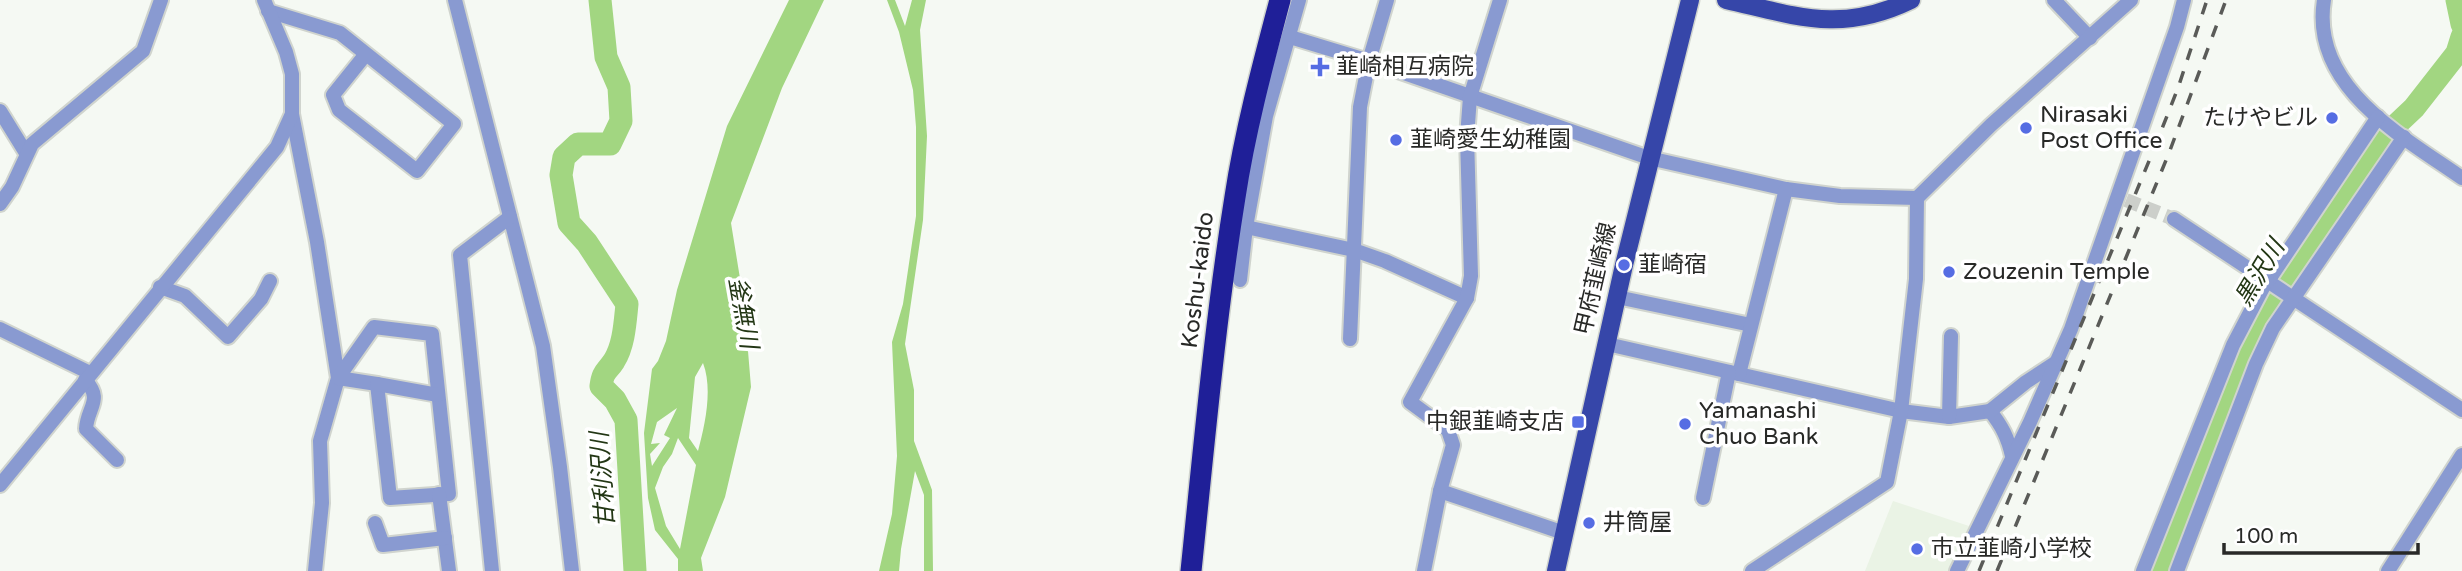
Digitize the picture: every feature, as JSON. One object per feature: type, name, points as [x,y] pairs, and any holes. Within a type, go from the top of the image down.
[{"type":"highway","name":"Koshu-kaido","points":[[1191,571],[1220,300],[1235,194],[1280,0]]},
{"type":"main road","name":"甲府韮崎線","points":[[1556,571],[1649,158],[1690,0]]},
{"type":"main road","points":[[1726,0],[1801,17],[1840,21],[1872,16],[1899,2]]},
{"type":"street","points":[[0,204],[12,187],[32,144],[143,51],[161,0]]},
{"type":"street","points":[[455,0],[543,346],[561,467],[572,571]]},
{"type":"street","points":[[1240,280],[1246,228],[1266,116],[1299,0]]},
{"type":"street","points":[[1350,339],[1360,107],[1369,61],[1387,0]]},
{"type":"street","points":[[1424,571],[1440,491],[1453,445],[1448,430],[1410,402],[1467,298],[1471,276],[1467,137],[1470,97],[1500,0]]},
{"type":"street","points":[[2054,0],[2090,38]]},
{"type":"street","points":[[1752,571],[1887,482],[1901,411],[1916,279],[1917,198],[1991,125],[2131,0]]},
{"type":"street","points":[[1957,571],[2071,329],[2122,199],[2184,0]]},
{"type":"street","points":[[2324,0],[2321,17],[2324,32],[2342,79],[2353,95],[2404,137],[2462,178]]},
{"type":"street","points":[[266,5],[340,33],[454,124],[417,171],[339,110],[333,95],[366,54]]},
{"type":"street","points":[[266,5],[286,52],[292,74],[292,114],[317,242],[338,378]]},
{"type":"street","points":[[1290,37],[1369,61],[1649,158],[1786,189],[1840,196],[1917,198]]},
{"type":"street","points":[[0,111],[26,153]]},
{"type":"street","points":[[0,485],[277,147],[292,114]]},
{"type":"street","points":[[2144,571],[2233,345],[2268,280],[2378,117]]},
{"type":"street","points":[[2177,571],[2256,364],[2273,328],[2404,137]]},
{"type":"street","points":[[1703,498],[1734,373],[1751,325],[1786,189]]},
{"type":"street","points":[[492,571],[460,255],[510,218]]},
{"type":"street","points":[[2174,219],[2462,410]]},
{"type":"street","points":[[1246,228],[1354,250],[1467,298]]},
{"type":"street","points":[[160,287],[185,296],[228,337],[261,299],[270,281]]},
{"type":"street","points":[[1617,297],[1751,325]]},
{"type":"street","points":[[315,571],[321,503],[320,441],[338,378],[374,327],[432,334],[449,494],[390,498],[377,384]]},
{"type":"street","points":[[0,329],[88,377],[95,398],[86,421],[86,429],[117,460]]},
{"type":"street","points":[[1949,417],[1951,336]]},
{"type":"street","points":[[1607,344],[1901,411],[1949,417],[1990,411],[2056,362]]},
{"type":"street","points":[[338,378],[439,395]]},
{"type":"street","points":[[1990,411],[2009,440],[2012,456]]},
{"type":"street","points":[[2388,571],[2462,455]]},
{"type":"street","points":[[1440,491],[1564,533]]},
{"type":"street","points":[[439,494],[449,571]]},
{"type":"street","points":[[375,523],[383,545],[444,538]]},
{"type":"shaded area","name":"市立韮崎小学校","points":[[1893,501],[1969,526],[1948,571],[1865,571]]},
{"type":"water","name":"釜無川","points":[[789,0],[824,0],[782,88],[731,223],[744,303],[751,387],[725,497],[701,558],[703,571],[678,571],[678,559],[655,530],[648,498],[644,433],[652,369],[666,341],[677,290],[727,126]],"holes":[[[703,363],[708,395],[698,451],[689,438],[695,377]],[[677,408],[664,435],[670,438],[652,466],[650,454],[660,443],[651,444],[657,422]],[[678,438],[696,465],[680,549],[666,526],[655,488],[663,467]]]},
{"type":"water","points":[[887,0],[895,0],[905,26],[912,0],[926,0],[920,30],[927,136],[923,220],[905,344],[914,390],[914,441],[932,490],[933,571],[924,571],[924,495],[915,471],[899,571],[879,571],[892,514],[897,456],[892,342],[903,304],[916,216],[916,127],[913,90],[899,32]]},
{"type":"waterway","name":"甘利沢川","points":[[600,0],[606,57],[619,87],[621,121],[610,144],[578,144],[564,157],[561,175],[569,223],[587,243],[627,304],[620,348],[604,375],[601,386],[615,400],[626,420],[635,571]]},
{"type":"waterway","name":"黒沢川","points":[[2457,0],[2462,24]]},
{"type":"waterway","name":"黒沢川","points":[[2161,571],[2264,315],[2336,201],[2378,142],[2414,108],[2457,53],[2462,37]]},
{"type":"tunnel","points":[[2126,200],[2174,219]]},
{"type":"railway","points":[[1979,571],[2154,149],[2178,88],[2207,0]]},
{"type":"railway","points":[[1997,571],[2169,153],[2226,0]]},
{"type":"place","name":"韮崎相互病院","points":[[1320,67]]},
{"type":"place","name":"たけやビル","points":[[2332,118]]},
{"type":"place","name":"Nirasaki Post Office","points":[[2026,128]]},
{"type":"place","name":"韮崎愛生幼稚園","points":[[1396,140]]},
{"type":"place","name":"韮崎宿","points":[[1624,265]]},
{"type":"place","name":"Zouzenin Temple","points":[[1949,272]]},
{"type":"place","name":"中銀韮崎支店","points":[[1578,422]]},
{"type":"place","name":"Yamanashi Chuo Bank","points":[[1685,424]]},
{"type":"place","name":"井筒屋","points":[[1589,523]]},
{"type":"place","name":"市立韮崎小学校","points":[[1917,549]]}]
